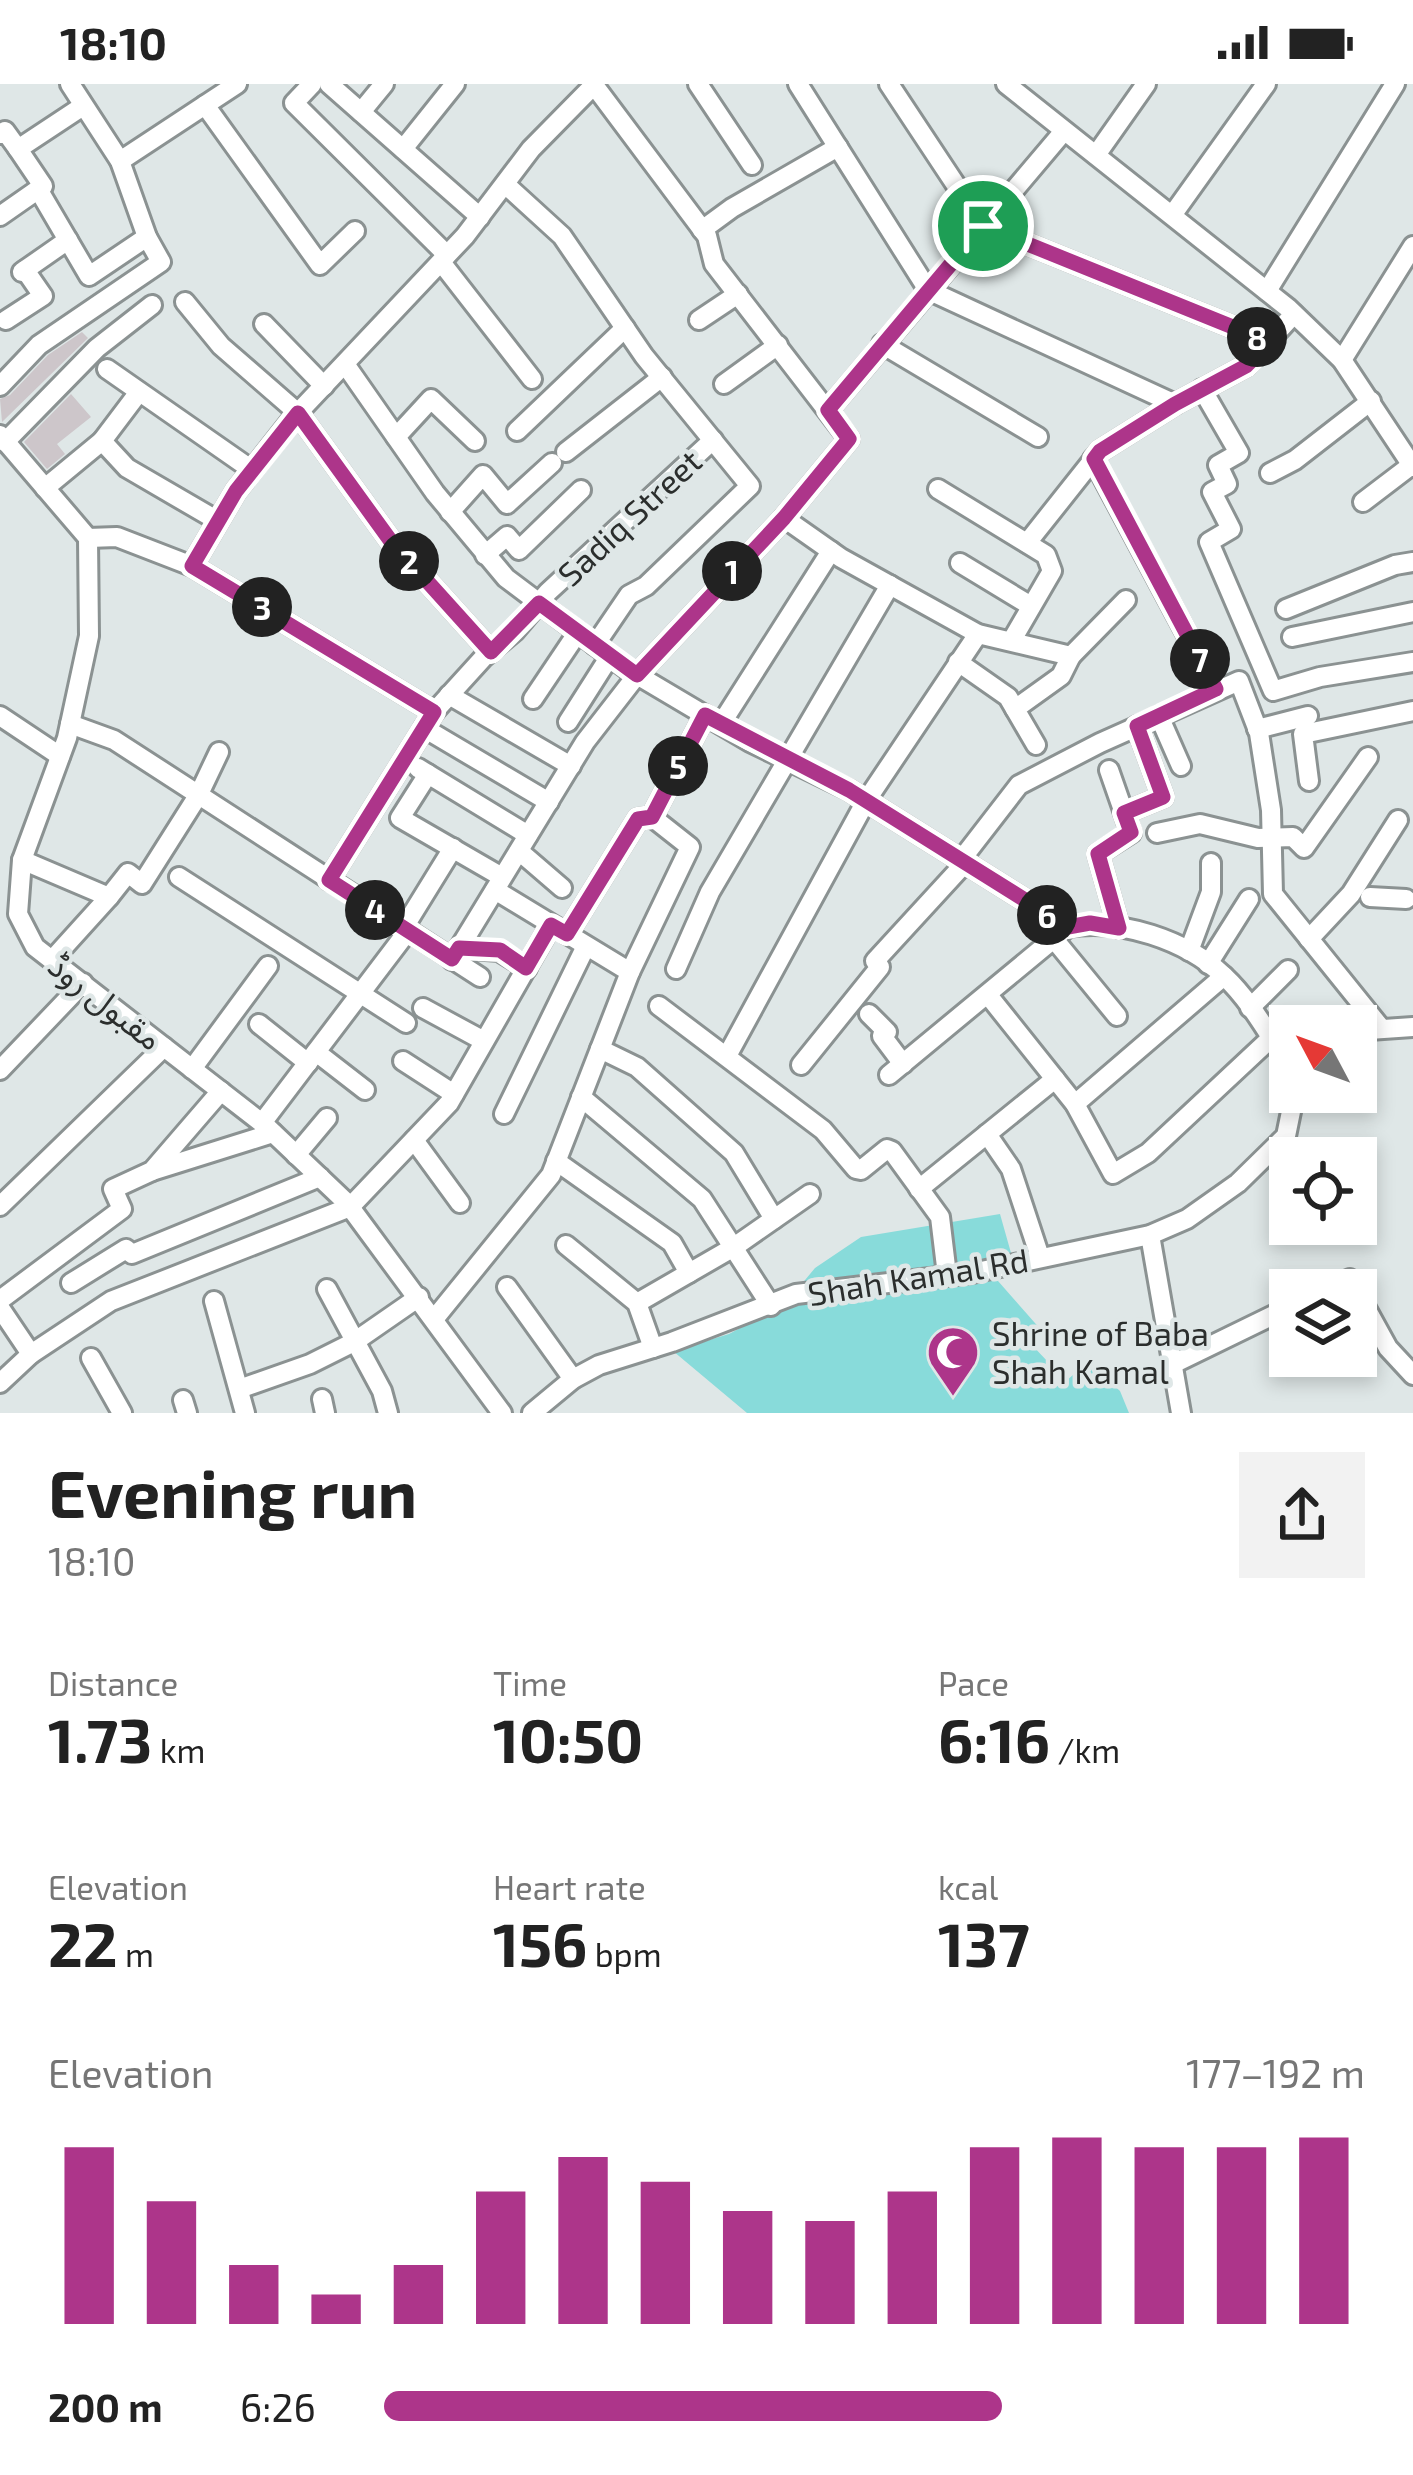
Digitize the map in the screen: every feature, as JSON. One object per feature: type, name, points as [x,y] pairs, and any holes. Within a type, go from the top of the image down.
[{"type":"street","points":[[0,386],[39,345],[161,262],[120,161],[70,84]]},
{"type":"street","points":[[120,161],[237,84]]},
{"type":"street","points":[[312,84],[294,103],[444,259],[532,379]]},
{"type":"street","points":[[328,84],[480,217]]},
{"type":"street","points":[[361,112],[384,84]]},
{"type":"street","points":[[403,149],[455,84]]},
{"type":"street","points":[[698,84],[752,165]]},
{"type":"street","points":[[798,84],[928,290],[1175,404]]},
{"type":"street","points":[[889,84],[983,226],[1270,342]]},
{"type":"street","points":[[1006,84],[1268,291],[1342,360],[1413,466],[1364,502]]},
{"type":"street","points":[[1096,155],[1146,84]]},
{"type":"street","points":[[1172,214],[1266,84]]},
{"type":"street","points":[[1268,291],[1395,84]]},
{"type":"street","points":[[192,566],[252,470],[298,413],[444,259],[573,103],[594,85],[702,230],[714,264],[849,439],[784,518],[637,675],[571,766],[455,954]]},
{"type":"street","points":[[205,105],[320,265],[356,230]]},
{"type":"street","points":[[18,149],[82,106]]},
{"type":"street","points":[[0,216],[43,186],[2,130]]},
{"type":"street","points":[[828,410],[1064,130]]},
{"type":"street","points":[[702,230],[838,147]]},
{"type":"street","points":[[505,184],[562,236],[625,328],[750,488],[646,586],[629,596],[594,644],[533,699]]},
{"type":"street","points":[[38,189],[89,276],[147,237]]},
{"type":"street","points":[[4,329],[44,296],[24,271],[68,240]]},
{"type":"street","points":[[1342,360],[1413,246]]},
{"type":"street","points":[[699,320],[738,294]]},
{"type":"street","points":[[185,302],[221,346],[298,413],[390,540],[491,652]]},
{"type":"street","points":[[0,932],[20,918],[22,869],[70,724],[89,636],[88,538],[2,440],[97,348],[152,305]]},
{"type":"street","points":[[1027,543],[1100,451],[1246,366],[1294,314]]},
{"type":"street","points":[[74,321],[97,348]]},
{"type":"street","points":[[264,324],[324,386]]},
{"type":"street","points":[[517,431],[625,328]]},
{"type":"street","points":[[882,344],[1038,437]]},
{"type":"street","points":[[724,384],[778,345]]},
{"type":"street","points":[[345,364],[450,512],[506,578],[637,675],[866,801],[963,861],[1061,933],[1117,1016]]},
{"type":"street","points":[[107,369],[252,470]]},
{"type":"street","points":[[450,512],[483,475],[507,504],[662,377]]},
{"type":"street","points":[[1202,389],[1239,453],[1218,465],[1227,484],[1212,492],[1231,529],[1209,542],[1273,691],[1320,677],[1413,662]]},
{"type":"street","points":[[45,488],[102,441],[139,392]]},
{"type":"street","points":[[395,436],[431,399],[476,441]]},
{"type":"street","points":[[1270,473],[1295,460],[1371,401]]},
{"type":"street","name":"Sadiq Street","points":[[329,880],[449,695],[539,603],[713,440]]},
{"type":"street","points":[[102,441],[127,468],[218,521]]},
{"type":"street","points":[[1094,459],[1216,689]]},
{"type":"street","points":[[938,489],[1046,555],[1052,571],[1012,640]]},
{"type":"street","points":[[485,555],[507,536],[518,550],[580,490]]},
{"type":"street","points":[[784,518],[831,551],[978,634],[1071,656]]},
{"type":"street","points":[[88,538],[117,537],[192,566],[549,802]]},
{"type":"street","points":[[652,817],[831,551]]},
{"type":"street","points":[[1286,609],[1413,562]]},
{"type":"street","points":[[960,563],[1031,606]]},
{"type":"street","points":[[676,969],[710,892],[890,585]]},
{"type":"street","points":[[1015,709],[1060,676],[1071,656],[1126,600]]},
{"type":"street","points":[[1292,637],[1413,612]]},
{"type":"street","points":[[727,1056],[866,801],[978,634]]},
{"type":"street","points":[[568,722],[594,644]]},
{"type":"street","points":[[958,662],[1009,697],[1036,745]]},
{"type":"street","points":[[801,1065],[880,968],[875,961],[963,861],[1019,785],[1240,681],[1257,729],[1271,810],[1273,894],[1381,1028]]},
{"type":"street","points":[[449,695],[571,766]]},
{"type":"street","points":[[1309,781],[1303,734],[1413,711]]},
{"type":"street","points":[[0,716],[60,756]]},
{"type":"street","points":[[1159,716],[1180,766]]},
{"type":"street","points":[[1257,729],[1308,716]]},
{"type":"street","points":[[70,724],[114,740],[405,930],[455,954],[480,977]]},
{"type":"street","points":[[1124,813],[1163,797],[1137,726]]},
{"type":"street","points":[[52,959],[128,873],[142,884],[200,794],[219,752]]},
{"type":"street","points":[[1157,832],[1200,824],[1272,839],[1293,837],[1304,848],[1368,757]]},
{"type":"street","points":[[404,759],[524,843],[562,888]]},
{"type":"street","points":[[1109,770],[1131,832],[1098,854],[1119,928]]},
{"type":"street","points":[[428,774],[400,818],[453,848],[559,929],[630,972]]},
{"type":"street","points":[[0,1383],[31,1354],[111,1300],[350,1207],[454,1094],[526,968],[638,819],[652,817],[690,847],[630,972],[551,1175],[435,1318]]},
{"type":"street","points":[[1309,939],[1351,894],[1398,820]]},
{"type":"street","points":[[31,1354],[0,1304],[122,1208],[113,1189],[267,1128],[312,1057],[405,930],[453,848]]},
{"type":"street","points":[[1190,951],[1211,892],[1211,863]]},
{"type":"street","points":[[0,874],[22,869],[110,897]]},
{"type":"street","points":[[179,877],[406,1023]]},
{"type":"street","points":[[1370,897],[1411,900]]},
{"type":"street","points":[[1075,1104],[1216,970],[1249,899]]},
{"type":"street","name":"مقبول روڈ","points":[[20,918],[35,947],[267,1128],[350,1207],[502,1413]]},
{"type":"street","points":[[869,1014],[887,1032],[882,1036],[896,1070],[1061,933],[1090,923],[1139,932],[1190,951],[1216,970],[1269,1035]]},
{"type":"street","points":[[504,1114],[586,946]]},
{"type":"street","points":[[455,954],[500,950],[526,968]]},
{"type":"street","points":[[192,1069],[268,966]]},
{"type":"street","points":[[1250,1008],[1288,970]]},
{"type":"street","points":[[4,1059],[83,983]]},
{"type":"street","points":[[988,995],[1075,1104],[1113,1174],[1148,1153],[1269,1040]]},
{"type":"street","points":[[659,1006],[823,1130],[856,1169],[890,1149],[940,1217],[947,1275]]},
{"type":"street","points":[[423,1008],[484,1041]]},
{"type":"street","points":[[259,1024],[365,1090]]},
{"type":"street","points":[[1377,1029],[1413,1027]]},
{"type":"street","points":[[0,1206],[164,1047]]},
{"type":"street","points":[[600,1049],[638,1067],[734,1153],[775,1219]]},
{"type":"street","points":[[403,1061],[454,1094]]},
{"type":"street","points":[[919,1189],[1055,1079]]},
{"type":"street","points":[[152,1171],[221,1091]]},
{"type":"street","points":[[581,1097],[703,1199],[771,1306]]},
{"type":"street","name":"Shah Kamal Rd","points":[[532,1413],[573,1379],[599,1365],[796,1294],[947,1275],[1150,1235],[1187,1219],[1238,1183],[1286,1136],[1291,1113]]},
{"type":"street","points":[[296,1154],[327,1118]]},
{"type":"street","points":[[987,1134],[1011,1169],[1040,1257]]},
{"type":"street","points":[[414,1140],[460,1203]]},
{"type":"street","points":[[556,1161],[672,1243],[689,1273]]},
{"type":"street","points":[[71,1283],[127,1249],[132,1254],[320,1177]]},
{"type":"street","points":[[637,1303],[734,1247],[810,1194]]},
{"type":"street","points":[[1150,1235],[1181,1413]]},
{"type":"street","points":[[566,1245],[637,1303],[653,1348]]},
{"type":"street","points":[[507,1287],[573,1379]]},
{"type":"street","points":[[326,1289],[382,1391],[388,1413]]},
{"type":"street","points":[[238,1389],[310,1364],[353,1342],[419,1297]]},
{"type":"street","points":[[214,1301],[245,1413]]},
{"type":"street","points":[[1173,1364],[1269,1317]]},
{"type":"street","points":[[1377,1328],[1413,1376]]},
{"type":"street","points":[[91,1358],[122,1413]]},
{"type":"shaded area","points":[[1000,1214],[1013,1260],[998,1281],[1042,1331],[1031,1344],[1066,1381],[1088,1362],[1120,1391],[1129,1413],[747,1413],[673,1351],[729,1334],[786,1303],[815,1268],[861,1237]]},
{"type":"building","points":[[82,332],[88,338],[2,422],[0,399],[10,395],[48,355]]},
{"type":"building","points":[[71,394],[91,417],[57,444],[65,454],[47,469],[24,442]]},
{"type":"place","name":"Shrine of Baba Shah Kamal","points":[[953,1398]]},
{"type":"route","points":[[983,226],[1270,342],[1246,366],[1175,404],[1094,459],[1216,689],[1137,726],[1163,797],[1124,813],[1131,832],[1098,854],[1119,928],[1090,923],[1068,927],[849,790],[749,742],[705,715],[652,817],[638,819],[567,934],[551,925],[526,968],[500,950],[459,948],[452,959],[329,880],[434,712],[192,566],[236,491],[298,413],[390,540],[491,652],[539,603],[637,675],[784,518],[849,439],[828,410],[983,226]]}]
